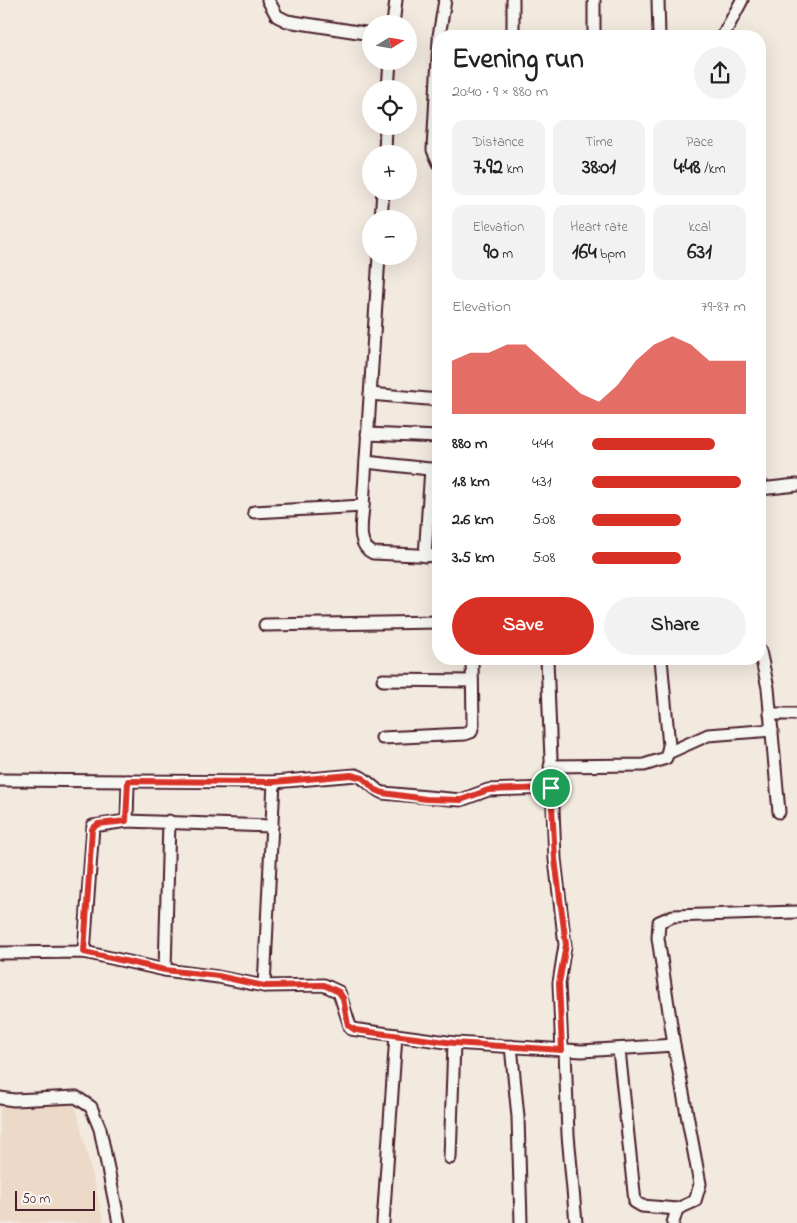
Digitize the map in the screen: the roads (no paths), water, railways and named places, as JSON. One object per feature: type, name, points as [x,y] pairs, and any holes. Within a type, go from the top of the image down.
[{"type":"street","points":[[268,0],[277,16],[287,21],[362,33]]},
{"type":"street","points":[[394,15],[396,0]]},
{"type":"street","points":[[440,30],[445,0]]},
{"type":"street","points":[[513,0],[513,30]]},
{"type":"street","points":[[594,0],[594,30]]},
{"type":"street","points":[[658,0],[659,30]]},
{"type":"street","points":[[726,30],[742,0]]},
{"type":"street","points":[[378,265],[362,537],[364,547],[369,550],[390,555],[432,556]]},
{"type":"street","points":[[370,394],[432,399]]},
{"type":"street","points":[[367,434],[432,437]]},
{"type":"street","points":[[366,462],[432,469]]},
{"type":"street","points":[[766,488],[797,485]]},
{"type":"street","points":[[425,556],[432,495]]},
{"type":"street","points":[[254,512],[363,506]]},
{"type":"street","points":[[265,625],[432,622]]},
{"type":"street","points":[[382,738],[469,734],[473,725],[472,665]]},
{"type":"street","points":[[547,665],[555,859],[566,945],[559,983],[568,1134],[576,1223]]},
{"type":"street","points":[[661,665],[668,753]]},
{"type":"street","points":[[762,665],[772,730],[779,812]]},
{"type":"street","points":[[382,680],[472,681]]},
{"type":"street","points":[[770,714],[797,714]]},
{"type":"street","points":[[550,766],[644,765],[663,760],[668,753],[713,734],[772,730]]},
{"type":"street","points":[[0,780],[274,782],[356,775],[363,778],[374,789],[383,793],[461,800],[488,790],[551,788]]},
{"type":"street","points":[[126,821],[128,781]]},
{"type":"street","points":[[264,986],[274,782]]},
{"type":"street","points":[[84,952],[92,829],[98,824],[126,821],[272,826]]},
{"type":"street","points":[[165,970],[168,822]]},
{"type":"street","points":[[619,1050],[633,1198],[637,1205],[677,1209],[695,1201],[700,1184],[674,1045],[658,928],[662,919],[673,916],[797,912]]},
{"type":"street","points":[[0,953],[84,952],[165,970],[218,976],[264,986],[324,985],[339,992],[351,1029],[454,1043],[563,1050],[619,1050],[674,1045]]},
{"type":"street","points":[[383,1223],[396,1034]]},
{"type":"street","points":[[450,1158],[454,1043]]},
{"type":"street","points":[[511,1046],[518,1117],[521,1223]]},
{"type":"street","points":[[0,1098],[14,1100],[76,1097],[91,1107],[100,1129],[119,1223]]},
{"type":"street","points":[[674,1223],[677,1209]]}]
